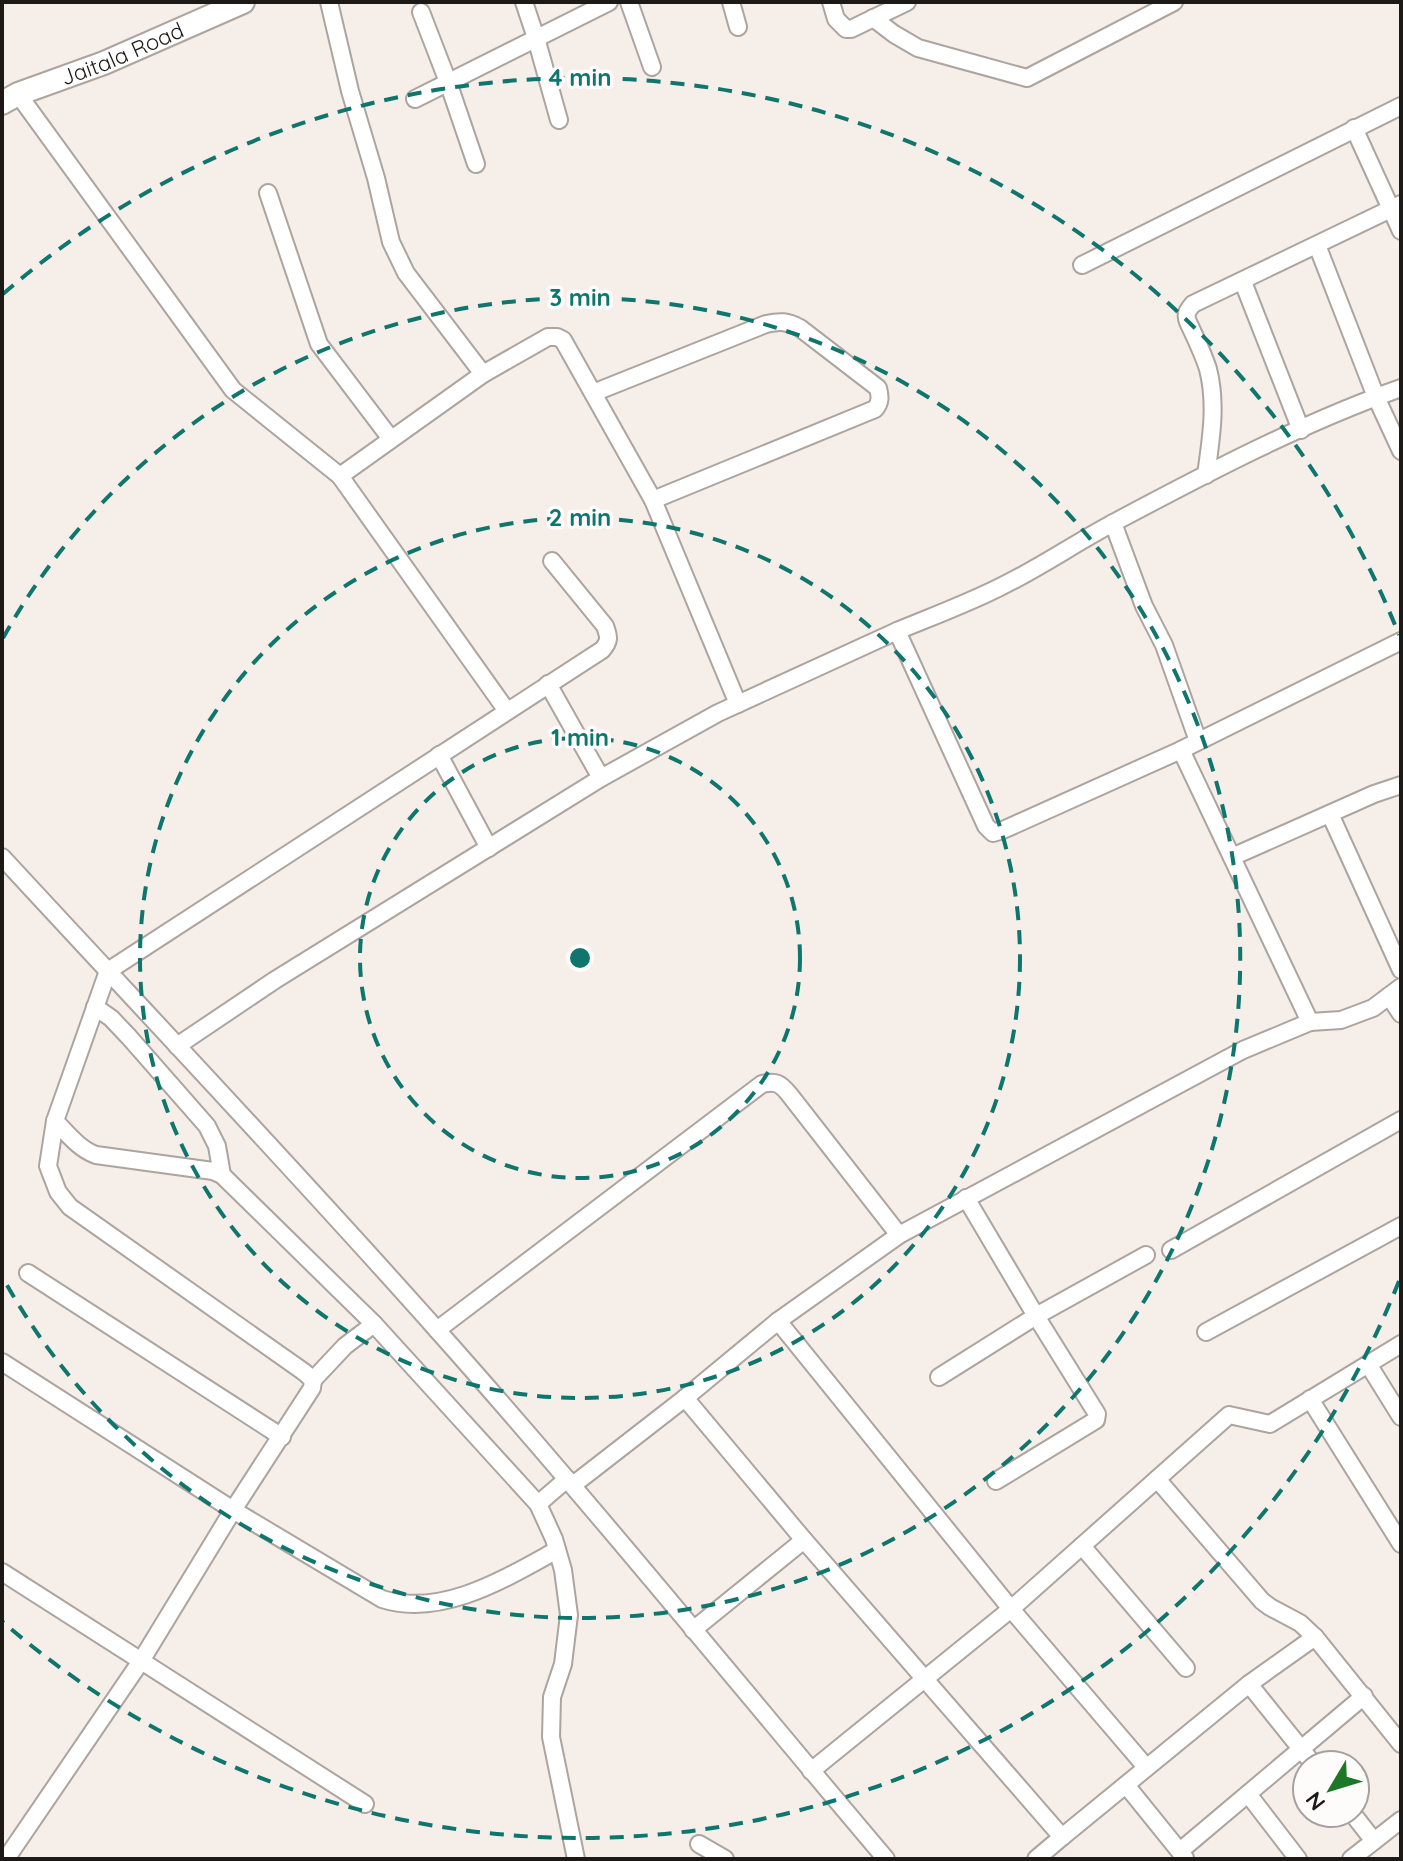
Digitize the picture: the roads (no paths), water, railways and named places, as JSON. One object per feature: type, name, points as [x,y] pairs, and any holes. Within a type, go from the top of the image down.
[{"type":"street","name":"Jaitala Road","points":[[10,99],[104,63],[243,2]]},
{"type":"street","points":[[329,2],[391,242],[406,273],[483,374]]},
{"type":"street","points":[[524,2],[559,120]]},
{"type":"street","points":[[415,99],[609,2]]},
{"type":"street","points":[[629,2],[652,67]]},
{"type":"street","points":[[731,2],[738,27]]},
{"type":"street","points":[[831,2],[836,19],[846,29],[907,2]]},
{"type":"street","points":[[873,18],[918,48],[1027,78],[1174,2]]},
{"type":"street","points":[[421,12],[476,164]]},
{"type":"street","points":[[10,99],[233,390],[340,476],[507,711]]},
{"type":"street","points":[[1082,265],[1401,106]]},
{"type":"street","points":[[1354,128],[1396,207],[1401,231]]},
{"type":"street","points":[[268,193],[319,344],[391,439]]},
{"type":"street","points":[[1206,475],[1213,427],[1212,393],[1207,367],[1186,316],[1187,311],[1193,304],[1396,207]]},
{"type":"street","points":[[1317,245],[1376,397],[1401,451]]},
{"type":"street","points":[[1243,282],[1301,430]]},
{"type":"street","points":[[593,393],[766,324],[781,321],[800,328],[878,388],[879,404],[875,409],[653,500]]},
{"type":"street","points":[[340,476],[483,374],[548,337],[563,340],[653,500],[738,704]]},
{"type":"street","points":[[177,1046],[275,980],[601,778],[711,717],[897,631],[999,588],[1113,523],[1206,475],[1401,388]]},
{"type":"street","points":[[1113,523],[1144,606],[1164,645],[1198,741]]},
{"type":"street","points":[[313,1380],[70,1207],[58,1192],[48,1166],[55,1121],[108,971],[602,650],[609,642],[605,626],[552,561]]},
{"type":"street","points":[[897,631],[986,826],[993,833],[1181,750],[1401,641]]},
{"type":"street","points":[[548,684],[601,778]]},
{"type":"street","points":[[1181,750],[1310,1022]]},
{"type":"street","points":[[439,755],[489,848]]},
{"type":"street","points":[[1232,857],[1401,785]]},
{"type":"street","points":[[1330,814],[1401,970]]},
{"type":"street","points":[[2,857],[437,1330],[570,1482],[886,1859]]},
{"type":"street","points":[[538,1504],[685,1398],[778,1321],[899,1235],[1243,1050],[1310,1022],[1341,1020],[1373,1008],[1395,991],[1401,1014]]},
{"type":"street","points":[[95,1007],[129,1037],[207,1126],[217,1146],[222,1175]]},
{"type":"street","points":[[437,1330],[762,1084],[774,1081],[781,1084],[899,1235]]},
{"type":"street","points":[[1171,1250],[1401,1120]]},
{"type":"street","points":[[55,1121],[80,1146],[96,1155],[213,1171],[222,1175],[374,1324],[538,1504],[554,1539],[563,1570],[569,1615],[563,1664],[552,1697],[551,1737],[576,1859]]},
{"type":"street","points":[[966,1198],[1097,1417],[996,1481]]},
{"type":"street","points":[[1206,1332],[1401,1226]]},
{"type":"street","points":[[939,1377],[1036,1316],[1146,1255]]},
{"type":"street","points":[[28,1273],[282,1437]]},
{"type":"street","points":[[778,1321],[1011,1609],[1146,1767]]},
{"type":"street","points":[[6,1859],[141,1661],[233,1510],[307,1398],[313,1380],[345,1346],[374,1324]]},
{"type":"street","points":[[811,1771],[1011,1609],[1229,1415],[1270,1424],[1401,1344]]},
{"type":"street","points":[[2,1362],[233,1510],[382,1599],[397,1604],[417,1604],[467,1595],[557,1550]]},
{"type":"street","points":[[1368,1364],[1401,1417]]},
{"type":"street","points":[[685,1398],[1062,1837]]},
{"type":"street","points":[[1310,1399],[1401,1544]]},
{"type":"street","points":[[1157,1479],[1262,1601],[1300,1623],[1315,1637],[1401,1744]]},
{"type":"street","points":[[693,1630],[804,1540]]},
{"type":"street","points":[[1082,1546],[1186,1668]]},
{"type":"street","points":[[2,1572],[365,1804]]},
{"type":"street","points":[[1036,1859],[1249,1684],[1315,1637]]},
{"type":"street","points":[[1249,1684],[1301,1749],[1364,1696]]},
{"type":"street","points":[[1126,1785],[1183,1855],[1291,1757]]},
{"type":"street","points":[[1248,1794],[1298,1859]]},
{"type":"street","points":[[1351,1859],[1401,1820]]},
{"type":"street","points":[[1365,1829],[1374,1841]]},
{"type":"street","points":[[699,1844],[725,1859]]}]
